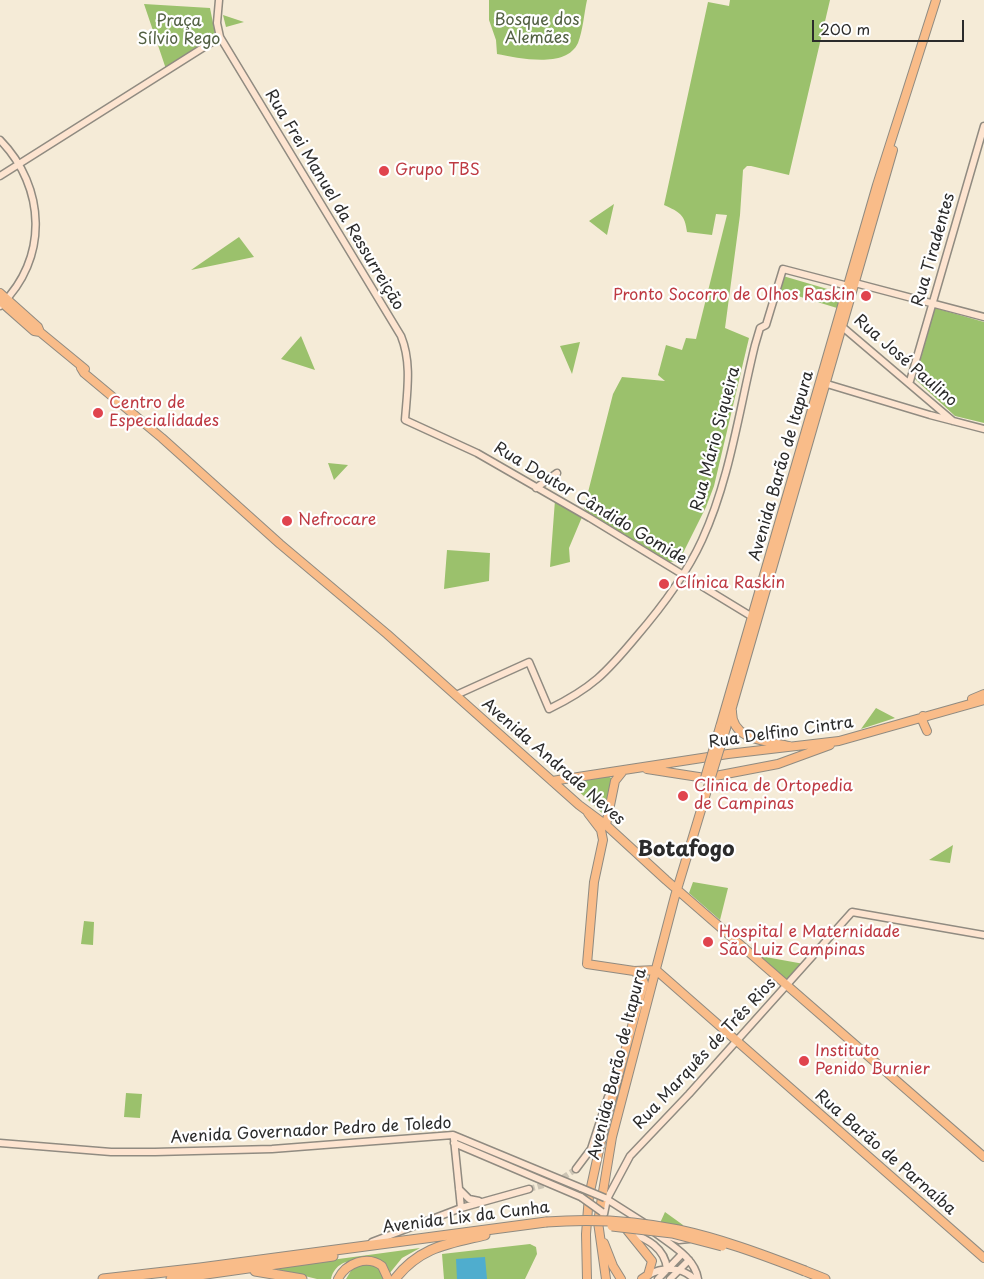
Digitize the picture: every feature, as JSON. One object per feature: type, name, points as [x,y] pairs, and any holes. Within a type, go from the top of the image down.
[{"type":"highway","name":"Avenida Lix da Cunha","points":[[104,1279],[220,1273],[546,1225]]},
{"type":"highway","name":"Avenida Lix da Cunha","points":[[171,1279],[191,1273],[360,1246],[546,1225],[617,1226],[672,1233],[721,1246],[805,1276],[825,1279]]},
{"type":"highway","points":[[395,1279],[406,1265],[428,1250],[485,1235]]},
{"type":"highway","points":[[220,1273],[260,1272],[302,1279]]},
{"type":"main road","name":"Rua Frei Manuel da Ressurreição","points":[[219,0],[217,23],[220,37],[401,336],[408,364],[405,420]]},
{"type":"main road","name":"Avenida Barão de Itapura","points":[[606,1279],[598,1222],[612,1137],[677,889],[698,826],[708,777],[909,95],[910,83],[936,0]]},
{"type":"main road","points":[[0,176],[220,37]]},
{"type":"main road","name":"Rua Tiradentes","points":[[910,381],[984,126]]},
{"type":"main road","points":[[0,140],[20,164],[34,198],[36,234],[27,269],[2,302]]},
{"type":"main road","name":"Rua Mário Siqueira","points":[[456,696],[529,662],[549,709],[587,689],[605,675],[656,614],[702,540],[716,502],[760,328],[766,325],[783,269],[852,285]]},
{"type":"main road","points":[[852,285],[933,303],[984,317]]},
{"type":"main road","name":"Avenida Andrade Neves","points":[[0,293],[2,302],[38,327],[40,332],[81,368],[97,379],[98,383],[222,491],[225,491],[235,503],[265,530],[387,634],[568,796],[606,825],[984,1158]]},
{"type":"main road","name":"Avenida Barão de Itapura","points":[[723,728],[733,705],[755,618],[827,384],[840,324]]},
{"type":"main road","name":"Rua José Paulino","points":[[840,324],[910,381],[954,421]]},
{"type":"main road","points":[[827,384],[984,429]]},
{"type":"main road","name":"Rua Doutor Cândido Gomide","points":[[405,420],[477,454],[590,518],[755,618]]},
{"type":"main road","points":[[536,488],[557,474]]},
{"type":"main road","points":[[949,708],[984,694]]},
{"type":"main road","name":"Rua Delfino Cintra","points":[[552,781],[728,754],[802,749],[839,741],[949,708],[984,700]]},
{"type":"main road","points":[[733,705],[733,720],[749,737],[802,749]]},
{"type":"main road","points":[[923,716],[923,722],[927,731]]},
{"type":"main road","points":[[640,768],[708,777],[778,764],[802,749]]},
{"type":"main road","points":[[606,825],[614,782],[624,770]]},
{"type":"main road","points":[[568,796],[569,784],[578,777]]},
{"type":"main road","points":[[588,813],[601,830],[603,840],[594,882],[587,964],[634,971],[656,970]]},
{"type":"main road","points":[[603,840],[610,837],[615,838],[630,852],[636,853]]},
{"type":"main road","name":"Rua Marquês de Três Rios","points":[[603,1213],[606,1198],[630,1156],[852,912],[984,935]]},
{"type":"main road","name":"Rua Barão de Parnaíba","points":[[656,970],[984,1258]]},
{"type":"main road","name":"Avenida Barão de Itapura","points":[[586,1279],[586,1234],[590,1196],[614,1086],[644,983],[642,978],[634,971]]},
{"type":"main road","points":[[576,1169],[591,1149],[608,1097],[614,1086]]},
{"type":"main road","points":[[454,1135],[461,1208]]},
{"type":"main road","name":"Avenida Governador Pedro de Toledo","points":[[0,1143],[155,1152],[281,1148],[454,1135],[606,1198],[650,1228],[689,1260],[696,1270],[698,1279]]},
{"type":"main road","name":"Avenida Governador Pedro de Toledo","points":[[454,1143],[581,1197],[627,1230],[660,1250],[665,1259],[667,1269]]},
{"type":"main road","points":[[459,1189],[469,1199],[480,1202]]},
{"type":"main road","points":[[360,1246],[461,1208],[529,1190]]},
{"type":"main road","points":[[598,1222],[613,1266],[621,1279]]},
{"type":"main road","points":[[650,1228],[679,1240],[688,1240],[702,1235]]},
{"type":"main road","points":[[627,1230],[650,1257],[652,1264],[645,1277]]},
{"type":"main road","points":[[658,1279],[682,1254]]},
{"type":"main road","points":[[670,1279],[689,1260]]},
{"type":"main road","points":[[338,1279],[346,1268],[366,1261],[375,1262],[382,1266],[388,1279]]},
{"type":"main road","points":[[645,1277],[658,1270],[678,1269],[694,1279]]},
{"type":"green space","name":"Bosque dos Alemães","points":[[489,0],[587,0],[578,43],[572,51],[553,59],[517,58],[497,54],[496,40],[489,20]]},
{"type":"green space","points":[[730,0],[830,0],[789,175],[751,166],[747,166],[743,170],[740,215],[725,328],[749,338],[714,486],[706,507],[679,561],[669,562],[590,518],[584,508],[613,394],[622,377],[665,381],[658,375],[666,345],[682,350],[686,338],[696,339],[727,215],[716,214],[712,235],[687,232],[681,215],[664,205],[708,2],[729,6]]},
{"type":"green space","name":"Praça Sílvio Rego","points":[[144,4],[210,8],[216,38],[166,69]]},
{"type":"green space","points":[[223,15],[244,22],[226,27]]},
{"type":"green space","points":[[614,204],[607,235],[589,221]]},
{"type":"green space","points":[[239,237],[254,257],[191,270]]},
{"type":"green space","points":[[783,276],[841,293],[837,308],[778,290]]},
{"type":"green space","points":[[935,308],[984,322],[984,423],[955,416],[915,379]]},
{"type":"green space","points":[[301,336],[315,370],[281,359]]},
{"type":"green space","points":[[580,342],[572,374],[560,346]]},
{"type":"green space","points":[[328,463],[348,465],[334,480]]},
{"type":"green space","points":[[555,500],[582,517],[569,548],[570,562],[550,567]]},
{"type":"green space","points":[[447,550],[490,553],[489,581],[444,589]]},
{"type":"green space","points":[[876,708],[895,718],[861,729]]},
{"type":"green space","points":[[606,775],[613,779],[604,815],[571,784]]},
{"type":"green space","points":[[953,845],[950,863],[929,860]]},
{"type":"green space","points":[[693,882],[728,888],[720,920],[689,893]]},
{"type":"green space","points":[[84,921],[94,922],[93,945],[81,944]]},
{"type":"green space","points":[[760,956],[804,964],[788,981]]},
{"type":"green space","points":[[126,1093],[142,1094],[140,1118],[124,1117]]},
{"type":"green space","points":[[665,1212],[683,1225],[681,1228],[660,1223]]},
{"type":"green space","points":[[530,1244],[536,1247],[537,1254],[525,1279],[444,1279],[442,1254]]},
{"type":"green space","points":[[420,1248],[402,1258],[389,1274],[380,1262],[366,1260],[351,1261],[338,1266],[331,1279],[317,1279],[272,1268]]},
{"type":"green space","points":[[360,1265],[371,1265],[381,1269],[383,1279],[346,1279],[352,1269]]},
{"type":"water","points":[[485,1257],[487,1279],[457,1279],[456,1259]]},
{"type":"tunnel","points":[[529,1189],[558,1181],[576,1169]]},
{"type":"place","name":"Grupo TBS","points":[[384,171]]},
{"type":"place","name":"Pronto Socorro de Olhos Raskin","points":[[866,296]]},
{"type":"place","name":"Centro de Especialidades","points":[[98,413]]},
{"type":"place","name":"Nefrocare","points":[[287,521]]},
{"type":"place","name":"Clínica Raskin","points":[[664,584]]},
{"type":"place","name":"Clinica de Ortopedia de Campinas","points":[[683,796]]},
{"type":"place","name":"Hospital e Maternidade São Luiz Campinas","points":[[708,942]]},
{"type":"place","name":"Instituto Penido Burnier","points":[[804,1061]]},
{"type":"district","name":"Botafogo","points":[[686,850]]}]
